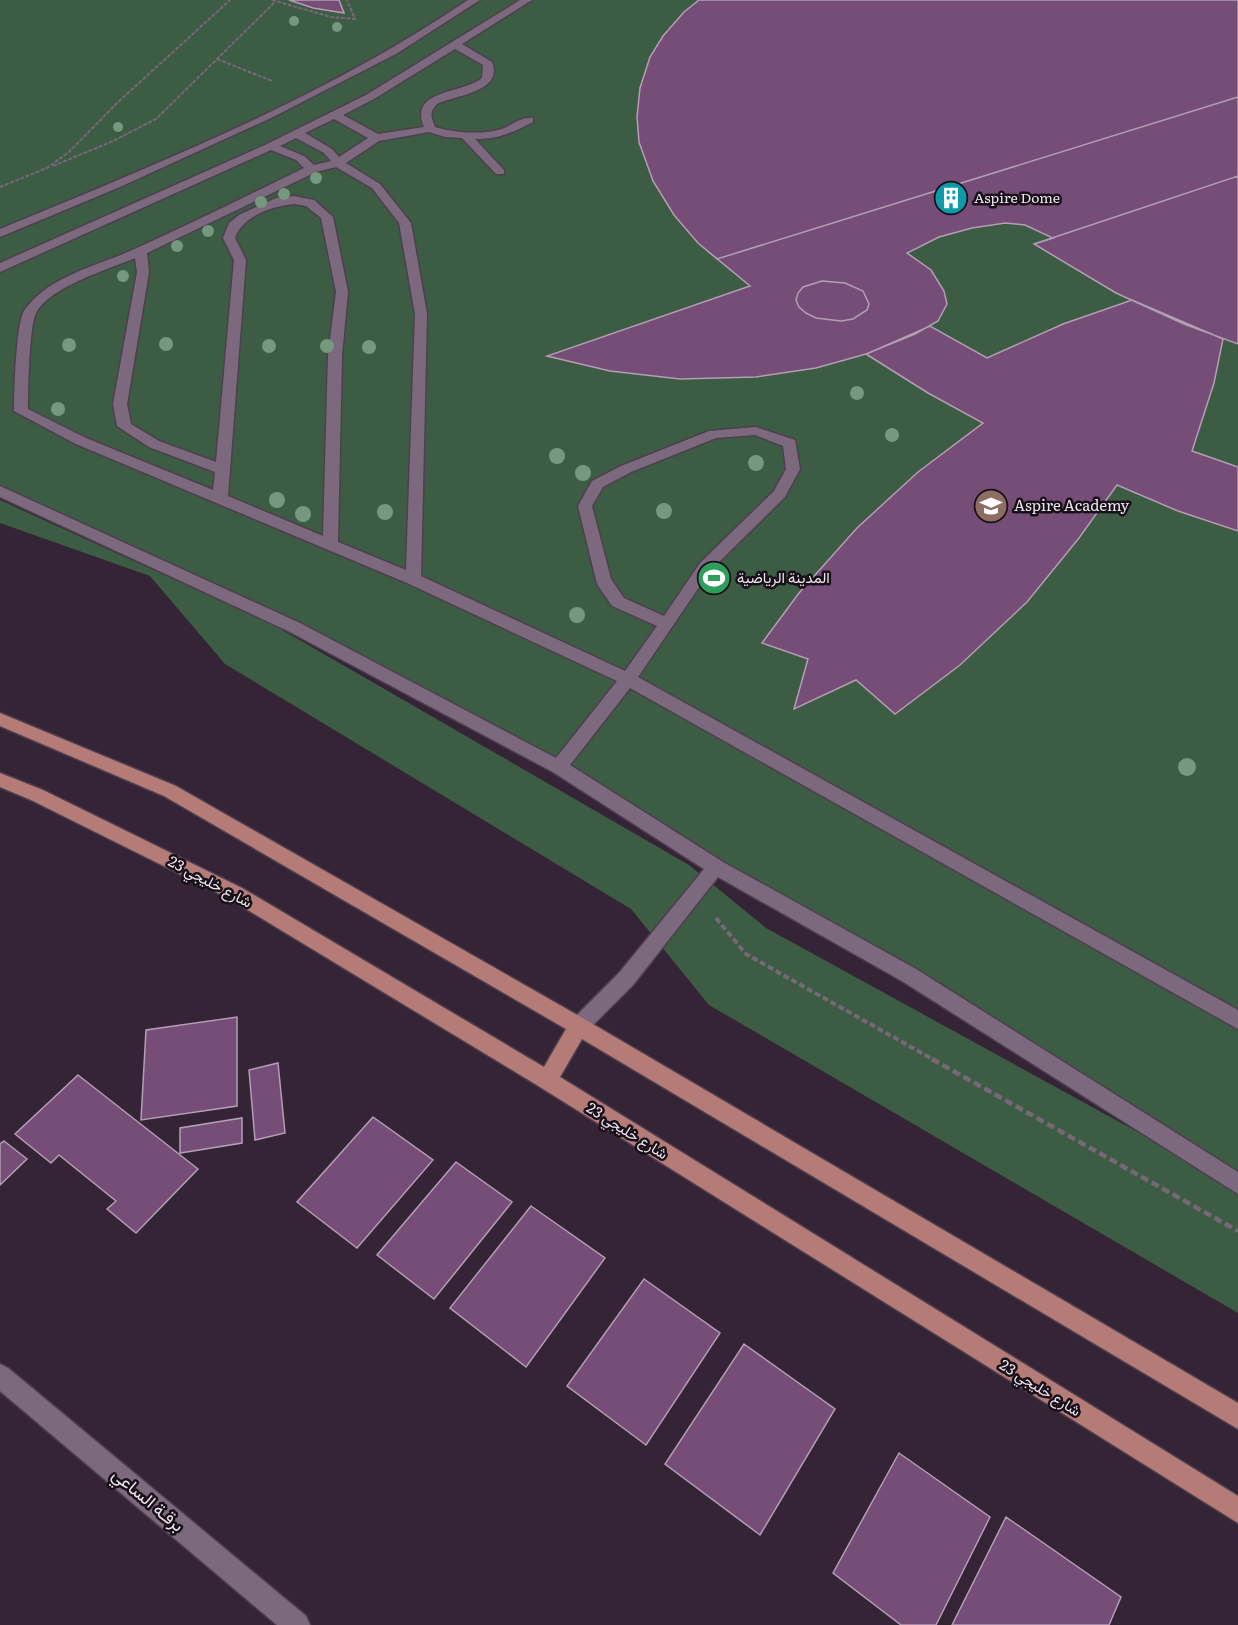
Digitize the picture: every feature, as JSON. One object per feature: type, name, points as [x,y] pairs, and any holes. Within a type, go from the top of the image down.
[{"type":"main road","points":[[0,718],[170,792],[579,1026],[1238,1417]]},
{"type":"main road","name":"شارع خليجي 23","points":[[0,780],[37,795],[235,893],[547,1080],[1238,1510]]},
{"type":"main road","points":[[547,1080],[579,1026]]},
{"type":"street","points":[[0,233],[219,140],[336,82],[440,25],[475,0]]},
{"type":"street","points":[[0,267],[271,146],[370,97],[527,0]]},
{"type":"street","points":[[430,129],[426,123],[426,113],[432,103],[441,96],[478,86],[486,81],[490,73],[488,64],[456,45]]},
{"type":"street","points":[[334,114],[376,138]]},
{"type":"street","points":[[529,120],[490,136],[467,137],[430,129],[376,138],[338,163],[312,169],[141,251],[69,281],[40,299],[29,314],[21,381],[21,411],[81,441],[413,579],[628,679],[1238,1020]]},
{"type":"street","points":[[296,133],[328,151],[338,163],[376,186],[405,223],[421,314],[413,579]]},
{"type":"street","points":[[467,137],[501,172]]},
{"type":"street","points":[[271,146],[300,158],[312,169]]},
{"type":"street","points":[[220,499],[240,260],[229,238],[233,226],[243,218],[276,202],[294,200],[310,202],[327,217],[342,292],[335,355],[330,544]]},
{"type":"street","points":[[141,251],[143,272],[120,404],[124,426],[154,444],[222,469]]},
{"type":"street","points":[[558,767],[628,679],[705,567],[780,494],[793,469],[790,443],[756,431],[714,434],[626,469],[597,484],[585,506],[603,580],[618,602],[666,623]]},
{"type":"street","points":[[0,491],[294,627],[558,767],[716,867],[909,975],[1238,1184]]},
{"type":"street","points":[[579,1026],[626,979],[716,867]]},
{"type":"street","name":"برقـة الساعي","points":[[0,1376],[297,1625]]},
{"type":"path","points":[[47,168],[69,152],[117,104],[231,0]]},
{"type":"path","points":[[0,187],[113,141],[156,119],[273,1],[331,17],[355,19],[347,0]]},
{"type":"path","points":[[217,59],[273,82]]},
{"type":"path","points":[[746,954],[1238,1231]]},
{"type":"green space","name":"المدينة الرياضية","points":[[0,0],[1238,0],[1238,1184],[502,737],[294,627],[0,491]]},
{"type":"green space","points":[[0,500],[272,624],[689,865],[766,928],[1238,1187],[1238,1313],[709,1005],[631,909],[225,664],[150,576],[0,523]]},
{"type":"building","points":[[289,0],[339,0],[344,13],[313,8]]},
{"type":"building","points":[[699,0],[1238,0],[1238,97],[717,259],[698,243],[674,215],[653,181],[639,142],[637,117],[640,88],[650,57],[663,36],[684,12]]},
{"type":"building","name":"Aspire Dome","points":[[699,0],[1238,0],[1238,344],[1184,324],[1116,293],[1034,244],[1053,238],[1025,225],[1005,223],[972,228],[939,237],[907,253],[931,270],[944,291],[947,304],[938,321],[915,334],[866,354],[816,368],[756,377],[680,379],[610,371],[547,356],[750,286],[698,243],[674,215],[653,181],[639,142],[637,117],[640,88],[650,57],[663,36],[684,12]]},
{"type":"building","points":[[1238,176],[1238,344],[1184,324],[1116,293],[1034,244]]},
{"type":"building","points":[[822,281],[845,283],[863,291],[869,304],[867,310],[853,319],[841,321],[816,318],[806,313],[799,307],[796,300],[798,293],[803,287]]},
{"type":"building","name":"Aspire Academy","points":[[1132,300],[1223,339],[1214,383],[1192,451],[1238,467],[1238,531],[1178,511],[1117,485],[1079,538],[1027,602],[960,665],[895,714],[856,680],[794,709],[808,659],[762,643],[799,593],[857,528],[918,472],[983,423],[928,393],[866,354],[930,326],[987,358],[1063,324]]},
{"type":"building","points":[[237,1017],[237,1106],[141,1120],[146,1030]]},
{"type":"building","points":[[278,1063],[285,1133],[255,1140],[249,1070]]},
{"type":"building","points":[[78,1075],[198,1169],[136,1233],[107,1209],[116,1201],[59,1155],[51,1163],[15,1134]]},
{"type":"building","points":[[373,1117],[433,1160],[357,1248],[297,1202]]},
{"type":"building","points":[[242,1118],[242,1143],[180,1153],[180,1128]]},
{"type":"building","points":[[4,1141],[27,1159],[0,1185],[0,1144]]},
{"type":"building","points":[[456,1162],[512,1202],[434,1299],[377,1255]]},
{"type":"building","points":[[531,1206],[605,1258],[526,1367],[450,1308]]},
{"type":"building","points":[[644,1279],[720,1333],[646,1445],[567,1386]]},
{"type":"building","points":[[744,1344],[835,1409],[760,1535],[665,1464]]},
{"type":"building","points":[[899,1453],[990,1517],[936,1625],[901,1625],[833,1573]]},
{"type":"building","points":[[1006,1517],[1121,1597],[1109,1625],[952,1625]]},
{"type":"place","name":"Aspire Dome","points":[[951,198]]},
{"type":"place","name":"Aspire Academy","points":[[991,506]]},
{"type":"place","name":"المدينة الرياضية","points":[[714,578]]}]
